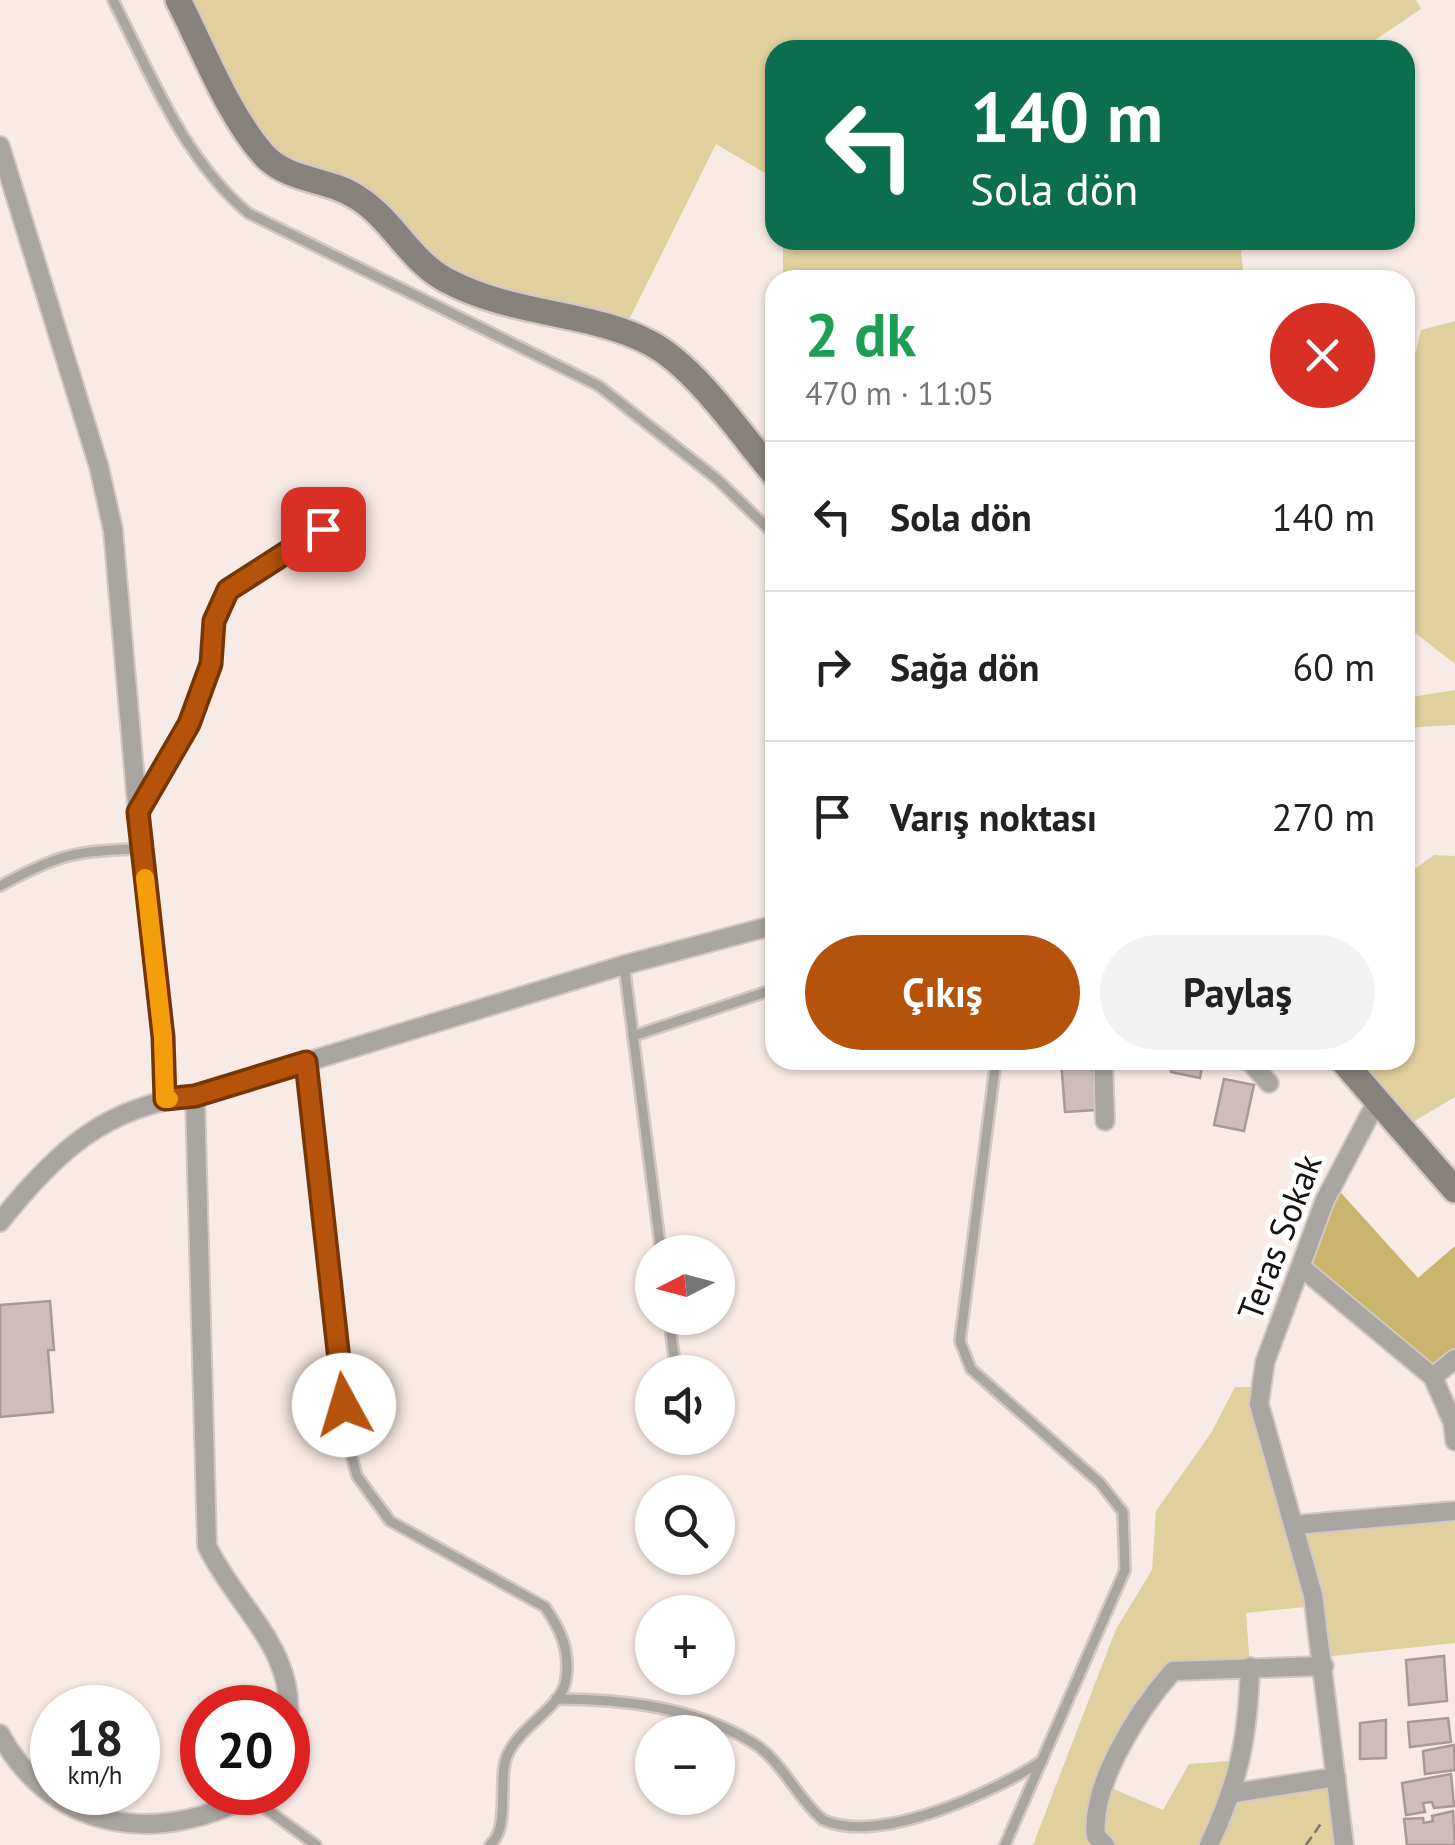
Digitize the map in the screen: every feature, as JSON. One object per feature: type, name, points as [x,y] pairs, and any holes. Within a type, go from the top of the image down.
[{"type":"street","points":[[178,0],[241,120],[261,152],[282,170],[356,196],[383,220],[411,254],[477,296],[649,342],[680,364],[765,463]]},
{"type":"street","points":[[0,146],[99,467],[113,530],[163,1037],[165,1099]]},
{"type":"street","points":[[0,1222],[44,1167],[94,1128],[165,1099],[195,1096],[624,965],[765,928]]},
{"type":"street","points":[[1104,1070],[1106,1121]]},
{"type":"street","points":[[1257,1070],[1269,1083]]},
{"type":"street","points":[[1351,1070],[1455,1190]]},
{"type":"street","points":[[195,1096],[207,1546],[222,1577],[256,1615],[281,1660],[284,1685]]},
{"type":"street","name":"Teras Sokak","points":[[1294,1525],[1259,1404],[1266,1362],[1325,1200],[1377,1101]]},
{"type":"street","points":[[1301,1267],[1433,1378],[1452,1423],[1455,1441]]},
{"type":"street","points":[[1433,1378],[1455,1359]]},
{"type":"street","points":[[1344,1845],[1313,1595],[1294,1525],[1455,1510]]},
{"type":"street","points":[[1105,1845],[1096,1836],[1094,1814],[1104,1784],[1150,1697],[1173,1671],[1324,1666]]},
{"type":"street","points":[[1209,1845],[1234,1793],[1248,1719],[1250,1667]]},
{"type":"street","points":[[2,1743],[42,1795],[116,1839],[154,1844],[186,1836],[230,1815]]},
{"type":"street","points":[[1234,1793],[1336,1777]]},
{"type":"lane","points":[[113,0],[184,138],[218,188],[248,213],[600,386],[718,480],[765,525]]},
{"type":"lane","points":[[138,812],[189,724],[211,664],[214,621],[228,590],[323,529]]},
{"type":"lane","points":[[0,886],[46,861],[80,850],[142,849]]},
{"type":"lane","points":[[624,965],[659,1235]]},
{"type":"lane","points":[[633,1036],[765,992]]},
{"type":"lane","points":[[306,1062],[348,1443],[357,1476],[390,1521],[546,1607],[560,1629],[567,1652],[566,1684],[556,1699],[523,1727],[508,1753],[502,1770],[496,1840],[490,1845]]},
{"type":"lane","points":[[995,1070],[960,1341],[970,1369],[1100,1483],[1123,1512],[1124,1570],[1005,1845]]},
{"type":"lane","points":[[556,1699],[603,1699],[660,1708],[751,1742],[786,1772],[823,1820],[850,1833],[886,1834],[940,1817],[1044,1760]]},
{"type":"lane","points":[[279,1815],[316,1845]]},
{"type":"shaded area","points":[[178,0],[1416,0],[1421,9],[1375,40],[765,40],[765,173],[716,144],[622,334],[477,296],[383,220],[282,171]]},
{"type":"shaded area","points":[[783,250],[1243,250],[1243,270],[783,270]]},
{"type":"shaded area","points":[[1455,321],[1455,664],[1415,633],[1415,355],[1421,330]]},
{"type":"shaded area","points":[[1455,690],[1455,725],[1415,727],[1415,696]]},
{"type":"shaded area","points":[[1434,855],[1455,856],[1455,1097],[1401,1129],[1351,1070],[1415,1070],[1415,869]]},
{"type":"shaded area","points":[[1333,1184],[1418,1278],[1455,1246],[1455,1359],[1433,1377],[1301,1267]]},
{"type":"shaded area","points":[[1235,1387],[1262,1387],[1294,1525],[1455,1511],[1455,1643],[1323,1657],[1315,1606],[1246,1613],[1250,1667],[1173,1671],[1104,1785],[1163,1810],[1189,1764],[1243,1760],[1234,1792],[1336,1777],[1344,1845],[1033,1845],[1116,1629],[1152,1570],[1156,1511],[1211,1433]]},
{"type":"building","points":[[1062,1070],[1093,1070],[1096,1110],[1065,1112]]},
{"type":"building","points":[[1171,1070],[1201,1070],[1200,1078]]},
{"type":"building","points":[[1224,1079],[1254,1085],[1244,1131],[1214,1125]]},
{"type":"building","points":[[50,1301],[54,1350],[48,1350],[53,1412],[0,1417],[0,1305]]},
{"type":"building","points":[[1444,1656],[1447,1701],[1409,1705],[1406,1660]]},
{"type":"building","points":[[1448,1718],[1451,1742],[1410,1747],[1408,1722]]},
{"type":"building","points":[[1386,1720],[1386,1758],[1360,1759],[1360,1723]]},
{"type":"building","points":[[1454,1745],[1455,1770],[1425,1774],[1423,1751]]},
{"type":"building","points":[[1451,1774],[1454,1806],[1434,1808],[1432,1802],[1423,1803],[1425,1812],[1406,1815],[1402,1783]]},
{"type":"building","points":[[1453,1811],[1455,1845],[1407,1845],[1404,1819],[1423,1818],[1424,1823],[1433,1821],[1432,1816]]},
{"type":"slow traffic","points":[[145,878],[163,1037],[165,1099],[169,1099]]},
{"type":"route","points":[[323,529],[228,590],[214,621],[211,664],[189,724],[138,812],[163,1037],[165,1099],[195,1096],[306,1062],[344,1405]]}]
